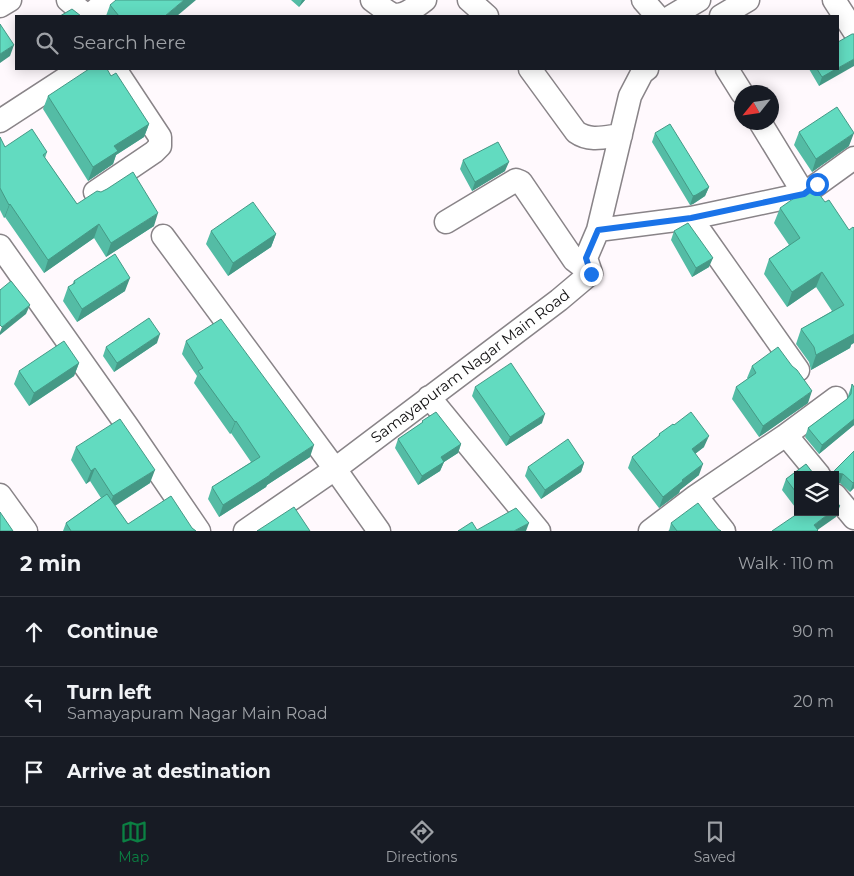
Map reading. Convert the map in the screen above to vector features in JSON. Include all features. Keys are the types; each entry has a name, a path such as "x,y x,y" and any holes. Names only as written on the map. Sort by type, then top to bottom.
{"street":[{"path":"0,6 10,0"},
{"path":"68,0 87,15"},
{"path":"89,15 107,0"},
{"path":"372,0 392,14 399,14 425,0"},
{"path":"469,0 486,15"},
{"path":"643,0 655,15"},
{"path":"674,15 699,0"},
{"path":"723,15 748,0"},
{"path":"834,0 854,31"},
{"path":"0,121 78,70"},
{"path":"95,192 160,146 160,137 117,70"},
{"path":"531,70 576,132 590,139 621,135"},
{"path":"591,274 586,258 598,230 630,96 642,73 646,70"},
{"path":"727,70 737,85"},
{"path":"765,130 804,194"},
{"path":"598,230 691,218 804,194 854,158"},
{"path":"446,222 516,180 521,182 574,260 591,274"},
{"path":"691,218 798,370"},
{"path":"163,236 380,531"},
{"path":"0,246 199,531"},
{"name":"Samayapuram Nagar Main Road","path":"245,531 335,469 591,274"},
{"path":"429,397 539,531"},
{"path":"650,531 696,496 786,435 836,398"},
{"path":"786,435 815,471"},
{"path":"0,495 26,531"},
{"path":"696,496 724,531"},
{"path":"839,500 854,518"}],"building":[{"path":"116,0 184,0 166,15 118,15 110,5"},
{"path":"72,9 80,15 62,15"},
{"path":"0,24 14,45 0,54"},
{"path":"854,34 854,59 839,67 839,41"},
{"path":"87,70 108,70 111,76 116,73 149,124 114,146 118,151 93,167 48,96"},
{"path":"818,70 834,70 822,77"},
{"path":"837,107 854,133 816,159 799,132"},
{"path":"670,124 709,187 696,195 693,196 655,133"},
{"path":"32,129 47,152 43,155 77,204 97,191 101,192 107,189 133,172 158,213 111,243 99,224 48,260 9,205 0,188 0,137 5,147"},
{"path":"498,142 509,162 475,182 463,160"},
{"path":"816,190 825,202 829,200 849,230 854,228 854,334 816,355 814,347 801,329 844,305 822,272 792,292 769,259 800,238 780,208 800,194"},
{"path":"253,202 276,234 233,263 211,231"},
{"path":"688,223 713,258 696,268 674,231"},
{"path":"115,254 130,278 82,309 68,287"},
{"path":"11,281 30,305 2,327 0,325 0,290"},
{"path":"149,318 160,334 117,363 106,347"},
{"path":"221,319 314,445 223,505 212,487 260,457 236,421 198,371 203,368 186,341"},
{"path":"64,341 79,363 34,393 19,371"},
{"path":"778,347 812,391 763,426 736,387 756,373 752,366"},
{"path":"511,363 545,414 510,437 475,387"},
{"path":"852,384 854,387 854,419 822,445 808,428 847,399 851,394"},
{"path":"436,412 461,444 441,457 444,462 422,476 398,439"},
{"path":"691,412 709,436 692,449 703,464 663,497 632,457 659,434"},
{"path":"120,419 155,470 113,496 95,468 91,471 76,447"},
{"path":"568,439 584,463 545,490 528,467"},
{"path":"854,451 853,483 843,474 839,473 839,471 835,470"},
{"path":"806,464 811,471 797,471"},
{"path":"794,473 794,490 786,479"},
{"path":"107,494 128,524 171,496 192,528 196,531 71,531 66,523"},
{"path":"698,503 721,531 677,531 671,523"},
{"path":"294,507 310,531 257,531"},
{"path":"516,508 529,523 514,531 458,531 472,522 477,530"},
{"path":"0,512 13,531 0,531"},
{"path":"794,516 826,516 814,525 817,531 772,531"}],"route":[{"path":"591,274 586,258 598,230 691,218 804,194 817,184"}]}
